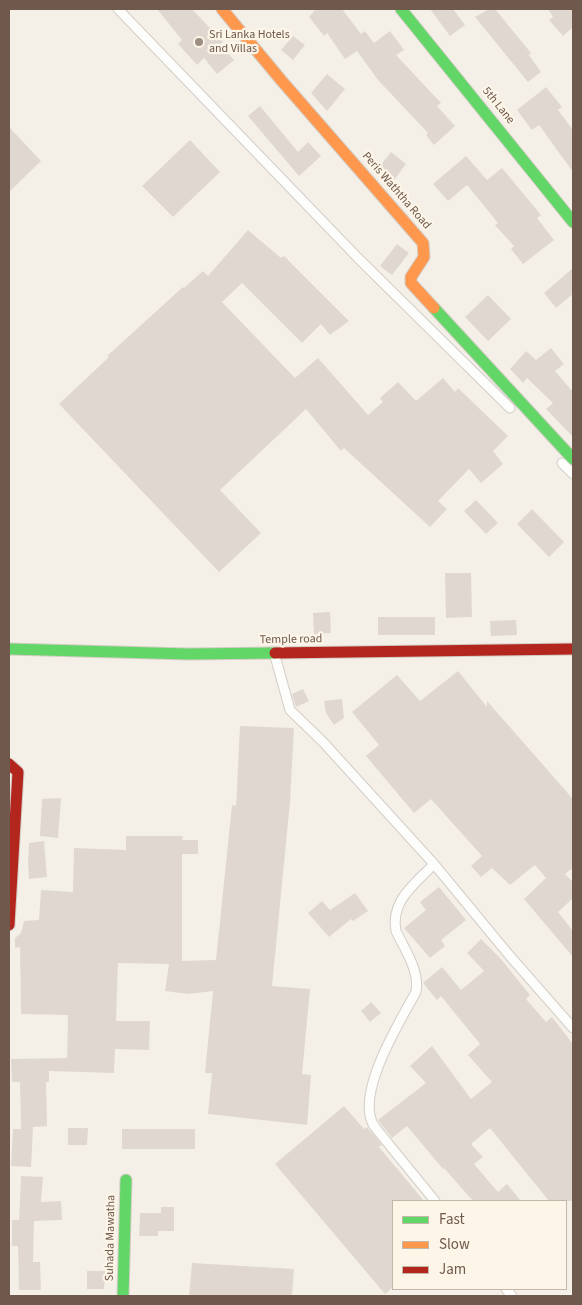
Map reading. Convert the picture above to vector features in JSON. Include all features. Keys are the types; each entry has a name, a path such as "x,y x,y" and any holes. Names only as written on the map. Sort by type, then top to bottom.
{"street":[{"name":"Peris Waththa Road","path":"222,9 423,244 424,257 411,277 411,283 573,459"},
{"name":"5th Lane","path":"401,9 573,222"},
{"name":"Temple road","path":"9,649 188,654 572,651"},
{"path":"9,764 18,772 9,925"},
{"name":"Suhada Mawatha","path":"123,1296 126,1180"}],"lane":[{"path":"118,9 358,258 517,416"},
{"path":"555,455 573,474"},
{"path":"275,654 290,710 324,742 434,864 508,955 573,1028"},
{"path":"434,864 399,901 396,909 396,931 417,975 417,985 416,992 379,1063 370,1106 371,1121 434,1200"}],"building":[{"path":"157,9 192,9 223,42 220,44 234,60 217,74 204,58 197,65 178,44 182,40"},
{"path":"316,9 342,9 361,34 365,31 374,43 390,31 404,50 396,55 441,103 437,106 455,126 434,145 426,135 428,133 378,80 357,51 345,59 327,33 324,36 309,17"},
{"path":"430,9 453,9 465,25 450,36"},
{"path":"489,9 495,9 531,53 529,55 541,72 528,82 475,17"},
{"path":"548,9 573,9 573,27 563,36 549,20 553,17"},
{"path":"293,36 305,45 293,60 281,50"},
{"path":"327,74 345,89 327,111 311,93"},
{"path":"546,87 562,107 558,110 573,130 573,172 539,125 532,130 517,110"},
{"path":"260,106 298,152 308,142 321,156 299,176 248,116"},
{"path":"9,127 41,161 9,192"},
{"path":"190,140 220,172 173,217 142,186"},
{"path":"391,152 406,164 394,180 379,167"},
{"path":"466,156 487,180 502,168 541,215 537,218 554,240 523,264 511,249 514,246 495,225 498,223 467,185 448,201 433,184"},
{"path":"248,230 281,258 284,256 349,321 330,335 321,324 302,343 242,283 222,302 295,378 318,358 368,415 383,402 380,398 398,382 416,401 443,378 455,392 458,388 508,436 493,451 503,464 481,483 469,469 438,501 447,509 430,527 344,448 341,451 306,409 220,490 261,533 219,572 59,404 109,357 107,356 183,287 203,271 208,276"},
{"path":"397,244 409,253 392,275 380,266"},
{"path":"573,268 573,294 556,308 544,293"},
{"path":"488,295 511,319 488,341 465,317"},
{"path":"551,348 564,364 555,371 573,392 573,437 546,409 553,403 527,378 523,383 510,369 526,351 536,360"},
{"path":"476,500 498,523 486,534 464,511"},
{"path":"532,509 564,542 549,557 517,524"},
{"path":"445,573 471,573 472,617 446,618"},
{"path":"330,612 331,633 314,634 313,613"},
{"path":"378,617 435,617 435,635 378,635"},
{"path":"516,620 517,635 491,636 490,621"},
{"path":"458,671 487,707 487,701 573,799 573,868 565,874 573,882 573,898 558,912 573,931 573,957 524,899 546,878 535,865 510,885 492,868 481,877 471,866 482,856 431,799 414,813 366,756 379,745 352,712 397,675 420,701"},
{"path":"303,689 309,701 296,707 292,694"},
{"path":"342,699 344,718 334,725 326,713 324,701"},
{"path":"240,726 294,728 290,802 272,986 310,989 302,1074 311,1075 307,1125 208,1114 212,1073 205,1073 213,991 188,994 165,991 169,964 118,963 116,1021 150,1021 149,1050 115,1049 114,1073 49,1071 49,1082 46,1082 47,1126 33,1127 31,1167 11,1166 13,1129 21,1129 20,1082 12,1082 11,1059 67,1058 68,1015 21,1014 20,947 15,948 15,938 21,933 24,921 39,920 41,890 73,892 74,848 126,850 126,836 183,836 182,840 198,840 198,854 182,854 182,961 216,960 232,805 236,806"},
{"path":"61,798 58,838 40,836 42,799"},
{"path":"44,841 47,877 29,879 29,843"},
{"path":"439,887 466,920 441,940 445,946 430,958 404,928 426,910 420,902"},
{"path":"355,893 368,911 353,921 351,919 329,937 308,913 322,901 330,910"},
{"path":"481,939 500,958 530,995 526,999 546,1022 552,1017 573,1044 573,1201 548,1200 490,1128 471,1144 483,1157 474,1164 498,1192 507,1184 520,1200 472,1200 407,1126 392,1138 378,1120 426,1083 410,1066 432,1046 471,1099 492,1082 468,1055 480,1044 441,996 437,1000 423,983 442,967 461,990 484,971 467,953"},
{"path":"371,1002 381,1013 370,1022 361,1011"},
{"path":"344,1106 364,1129 367,1127 382,1145 379,1147 423,1200 392,1200 392,1288 385,1294 275,1164"},
{"path":"68,1128 88,1128 87,1145 68,1145"},
{"path":"122,1129 195,1129 195,1149 122,1149"},
{"path":"21,1176 43,1177 41,1202 61,1201 62,1220 34,1221 33,1262 40,1262 41,1290 19,1290 18,1246 12,1246 12,1220 19,1220"},
{"path":"161,1207 174,1207 174,1231 158,1231 158,1236 139,1236 140,1213 161,1213"},
{"path":"192,1263 294,1269 292,1296 189,1296"},
{"path":"87,1271 105,1271 104,1289 87,1289"}],"traffic: fast":[{"path":"401,9 573,222"},
{"path":"434,308 573,459"},
{"path":"9,649 188,654 275,653"},
{"path":"123,1296 126,1180"}],"traffic: slow":[{"path":"222,9 281,80 423,243 424,257 411,277 411,283 434,308"}],"traffic: jam":[{"path":"275,653 573,649"},
{"path":"9,764 18,772 9,925"}],"place":[{"name":"Sri Lanka Hotels and Villas","path":"199,42"}]}
